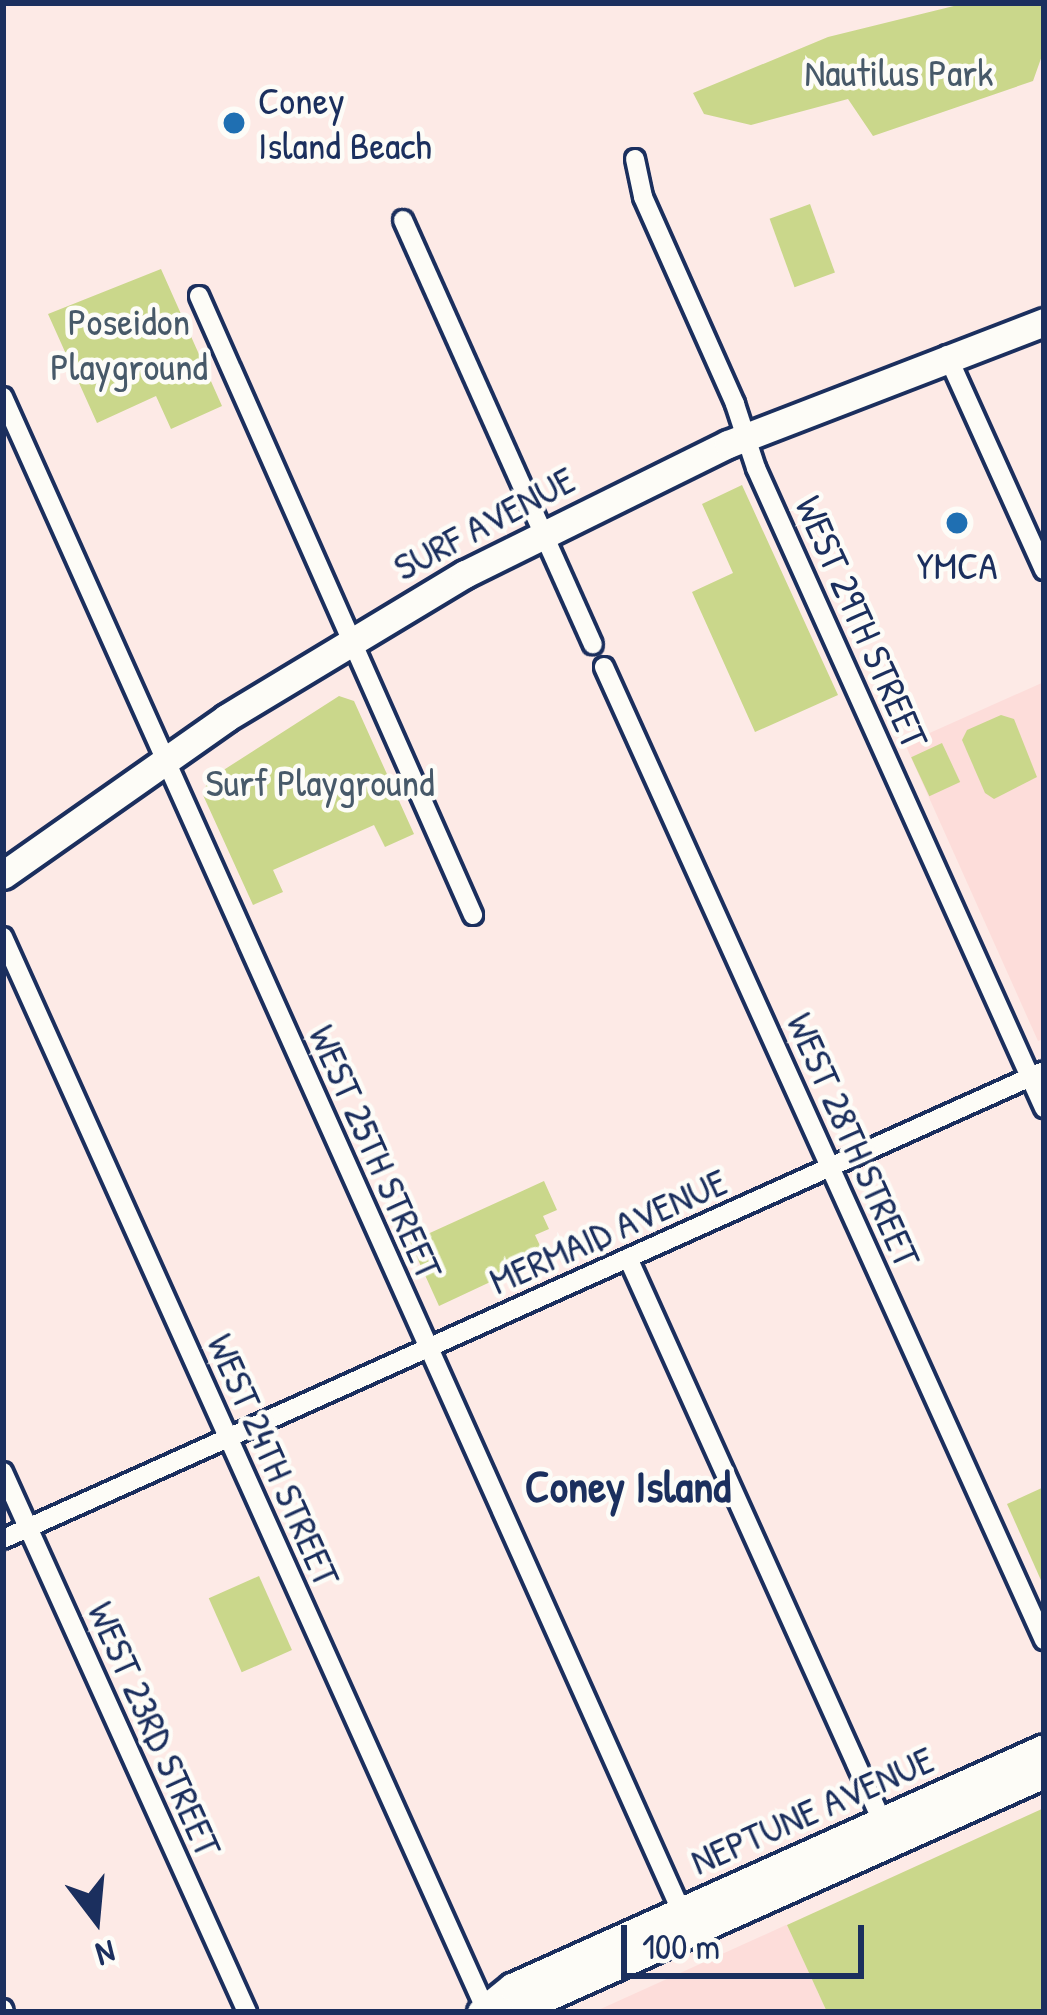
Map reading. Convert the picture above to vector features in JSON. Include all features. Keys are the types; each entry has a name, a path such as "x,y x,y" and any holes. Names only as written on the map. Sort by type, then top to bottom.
{"main road":[{"name":"SURF AVENUE","path":"3,875 163,759 352,640 544,533 746,436 947,355 1044,322"},
{"name":"NEPTUNE AVENUE","path":"686,1921 882,1821 1044,1748"},
{"name":"NEPTUNE AVENUE","path":"483,2011 512,1987 1044,1774"}],"street":[{"name":"WEST 29TH STREET","path":"635,158 643,197 746,436 1037,1074 1044,1108"},
{"path":"404,220 593,644"},
{"path":"199,296 473,915"},
{"path":"947,355 1044,570"},
{"name":"WEST 25TH STREET","path":"3,398 686,1921"},
{"name":"WEST 28TH STREET","path":"604,668 1044,1640"},
{"name":"WEST 24TH STREET","path":"3,937 483,2011"},
{"name":"MERMAID AVENUE","path":"3,1539 1037,1074"},
{"path":"628,1258 882,1821"},
{"name":"WEST 23RD STREET","path":"3,1472 247,2012"}],"shaded area":[{"path":"1044,682 1044,1039 1038,1041 905,744"},
{"path":"786,1925 827,2012 594,2012"}],"green space":[{"name":"Nautilus Park","path":"966,3 1044,3 1044,50 1033,81 873,136 848,99 751,125 704,114 693,93 828,37"},
{"path":"810,204 835,273 795,287 770,219"},
{"name":"Poseidon Playground","path":"161,269 222,406 171,429 156,396 97,423 48,314"},
{"path":"742,485 838,695 755,732 692,592 733,573 702,504"},
{"name":"Surf Playground","path":"339,696 354,701 414,834 385,847 374,825 273,870 283,892 253,905 203,795 208,780"},
{"path":"1001,715 1014,719 1037,777 994,799 985,793 962,740 967,730"},
{"path":"942,743 960,782 929,796 911,757"},
{"path":"544,1181 557,1210 543,1216 549,1229 535,1235 542,1250 512,1263 514,1271 439,1306 410,1242"},
{"path":"1044,1487 1044,1587 1007,1504"},
{"path":"259,1576 292,1650 242,1672 209,1598"},
{"path":"1044,1808 1044,2012 827,2012 787,1925"}],"place":[{"name":"Coney Island Beach","path":"234,123"},
{"name":"YMCA","path":"957,523"}],"district":[{"name":"Coney Island","path":"628,1486"}]}
